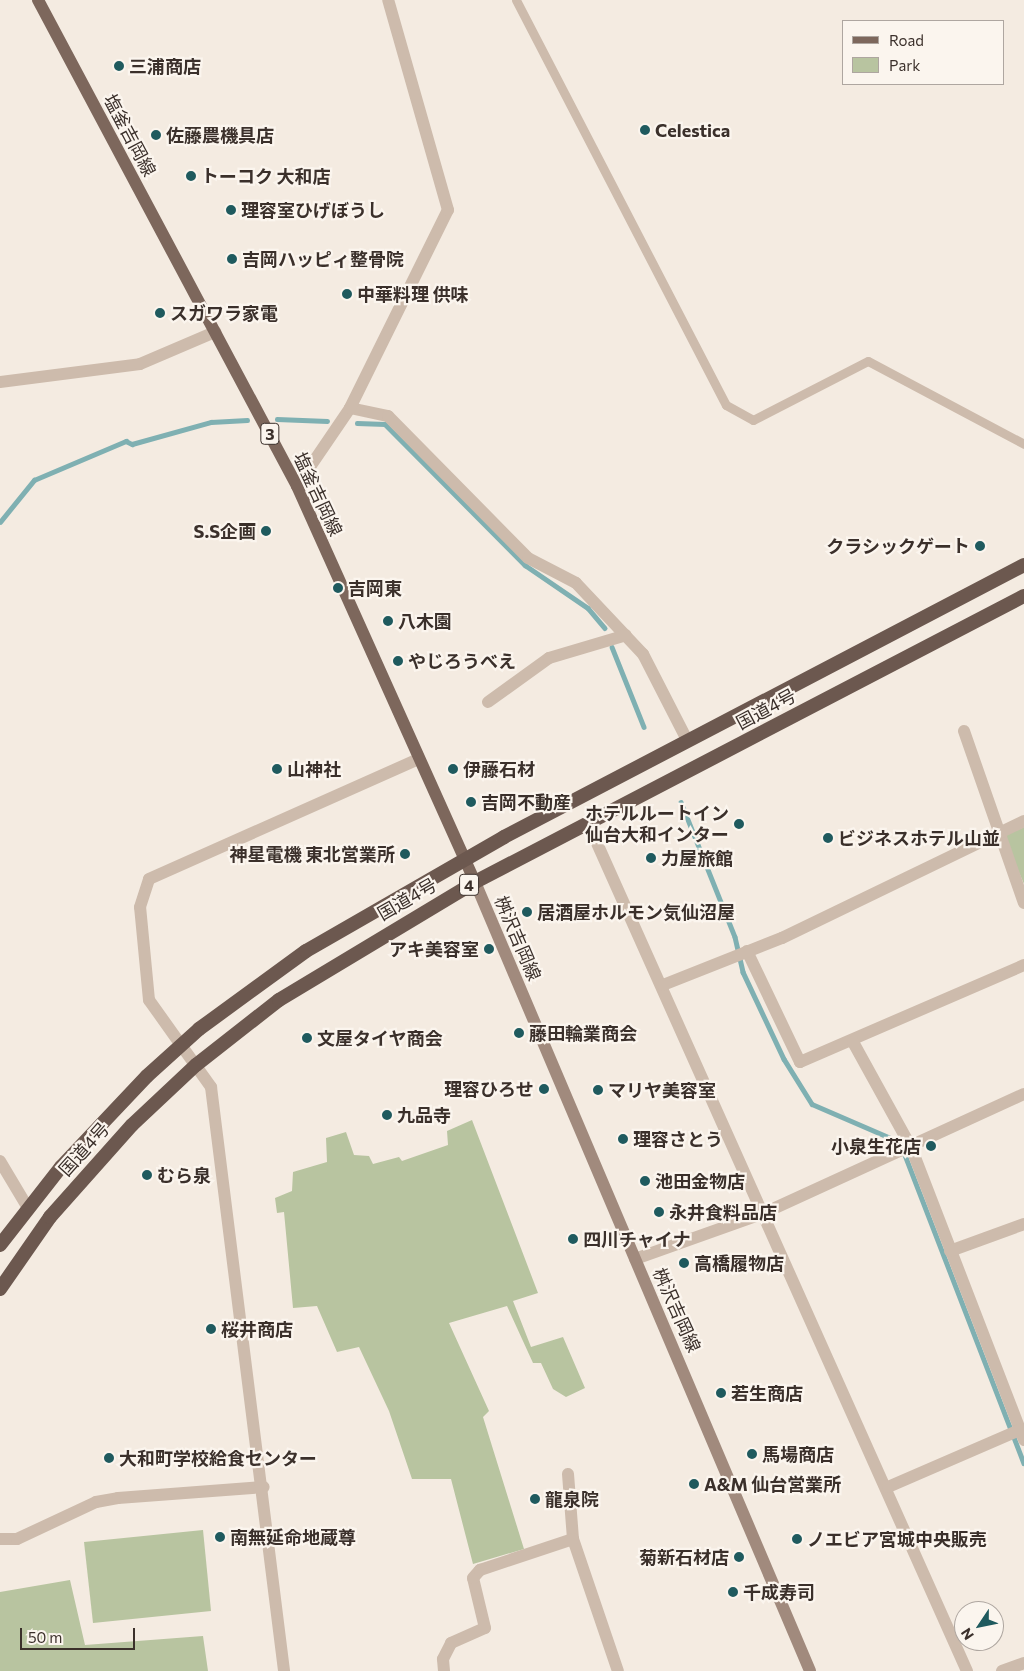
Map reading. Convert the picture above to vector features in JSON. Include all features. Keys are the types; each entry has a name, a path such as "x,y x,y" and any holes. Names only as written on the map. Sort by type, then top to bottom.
{"highway":[{"name":"国道4号","path":"0,1244 28,1208 112,1112 182,1045 306,951 464,859 1024,565"},
{"name":"国道4号","path":"0,1289 50,1217 102,1156 196,1065 336,963 474,882 1024,596"}],"main road":[{"name":"塩釜吉岡線","path":"38,0 297,486 474,882"},
{"name":"桝沢吉岡線","path":"474,882 810,1671"}],"street":[{"path":"297,486 350,408 448,210 388,0"},
{"path":"0,382 140,364 215,332"},
{"path":"350,408 388,416 528,558 576,583 626,635 670,699 688,740"},
{"path":"488,702 549,658 626,635"},
{"path":"964,731 996,834 1024,903"},
{"path":"284,1671 264,1487 211,1087 149,1000 140,907 149,879 418,759"},
{"path":"663,985 746,951 1024,821"},
{"path":"588,823 663,985 968,1671"},
{"path":"746,951 800,1062 853,1042 1024,965"},
{"path":"853,1042 910,1147 1021,1433 1004,1437 888,1488"},
{"path":"636,1259 764,1213 1024,1094"},
{"path":"0,1161 28,1208"},
{"path":"950,1251 1024,1224"},
{"path":"568,1474 573,1540 618,1671"},
{"path":"0,1539 17,1539 96,1502 118,1498 264,1487"},
{"path":"444,1671 443,1660 451,1642 485,1628 473,1578 480,1570 573,1540"},
{"path":"1002,1671 1024,1663"}],"lane":[{"path":"516,0 726,405 752,420 868,361 1024,444"}],"green space":[{"path":"1024,827 1024,884 1003,836"},
{"path":"472,1120 538,1293 513,1301 531,1347 563,1337 585,1388 566,1397 553,1389 541,1363 533,1363 507,1306 449,1323 489,1411 483,1417 524,1549 473,1564 451,1479 412,1479 389,1411 359,1347 337,1352 317,1306 293,1308 284,1212 277,1213 275,1198 292,1191 293,1172 327,1162 326,1138 346,1132 354,1155 369,1156 373,1164 399,1157 402,1161 448,1145 447,1131"},
{"path":"203,1530 211,1611 93,1623 84,1542"},
{"path":"70,1580 85,1645 203,1636 208,1671 0,1671 0,1592"}],"waterway":[{"path":"277,419 327,421"},
{"path":"0,522 34,480 126,441 132,444 211,422 247,420"},
{"path":"357,423 385,424 525,565 588,608 605,628"},
{"path":"612,647 644,727"},
{"path":"681,802 735,937 743,972 784,1059 812,1104 900,1142 1024,1463"}],"place":[{"name":"三浦商店","path":"119,66"},
{"name":"Celestica","path":"645,130"},
{"name":"佐藤農機具店","path":"156,135"},
{"name":"トーコク 大和店","path":"191,176"},
{"name":"理容室ひげぼうし","path":"231,210"},
{"name":"吉岡ハッピィ整骨院","path":"232,259"},
{"name":"中華料理 供味","path":"347,294"},
{"name":"スガワラ家電","path":"160,313"},
{"name":"S.S企画","path":"266,531"},
{"name":"クラシックゲート","path":"980,546"},
{"name":"吉岡東","path":"338,588"},
{"name":"八木園","path":"388,621"},
{"name":"やじろうべえ","path":"398,661"},
{"name":"山神社","path":"277,769"},
{"name":"伊藤石材","path":"453,769"},
{"name":"吉岡不動産","path":"471,802"},
{"name":"ホテルルートイン 仙台大和インター","path":"739,824"},
{"name":"ビジネスホテル山並","path":"828,838"},
{"name":"神星電機 東北営業所","path":"405,854"},
{"name":"力屋旅館","path":"651,858"},
{"name":"居酒屋ホルモン気仙沼屋","path":"527,912"},
{"name":"アキ美容室","path":"489,949"},
{"name":"藤田輪業商会","path":"519,1033"},
{"name":"文屋タイヤ商会","path":"307,1038"},
{"name":"理容ひろせ","path":"544,1089"},
{"name":"マリヤ美容室","path":"598,1090"},
{"name":"九品寺","path":"387,1115"},
{"name":"理容さとう","path":"623,1139"},
{"name":"小泉生花店","path":"931,1146"},
{"name":"むら泉","path":"147,1175"},
{"name":"池田金物店","path":"645,1181"},
{"name":"永井食料品店","path":"659,1212"},
{"name":"四川チャイナ","path":"573,1239"},
{"name":"高橋履物店","path":"684,1263"},
{"name":"桜井商店","path":"211,1329"},
{"name":"若生商店","path":"721,1393"},
{"name":"馬場商店","path":"752,1454"},
{"name":"大和町学校給食センター","path":"109,1458"},
{"name":"A&M 仙台営業所","path":"694,1484"},
{"name":"龍泉院","path":"535,1499"},
{"name":"南無延命地蔵尊","path":"220,1537"},
{"name":"ノエビア宮城中央販売","path":"797,1539"},
{"name":"菊新石材店","path":"739,1557"},
{"name":"千成寿司","path":"733,1592"}]}
